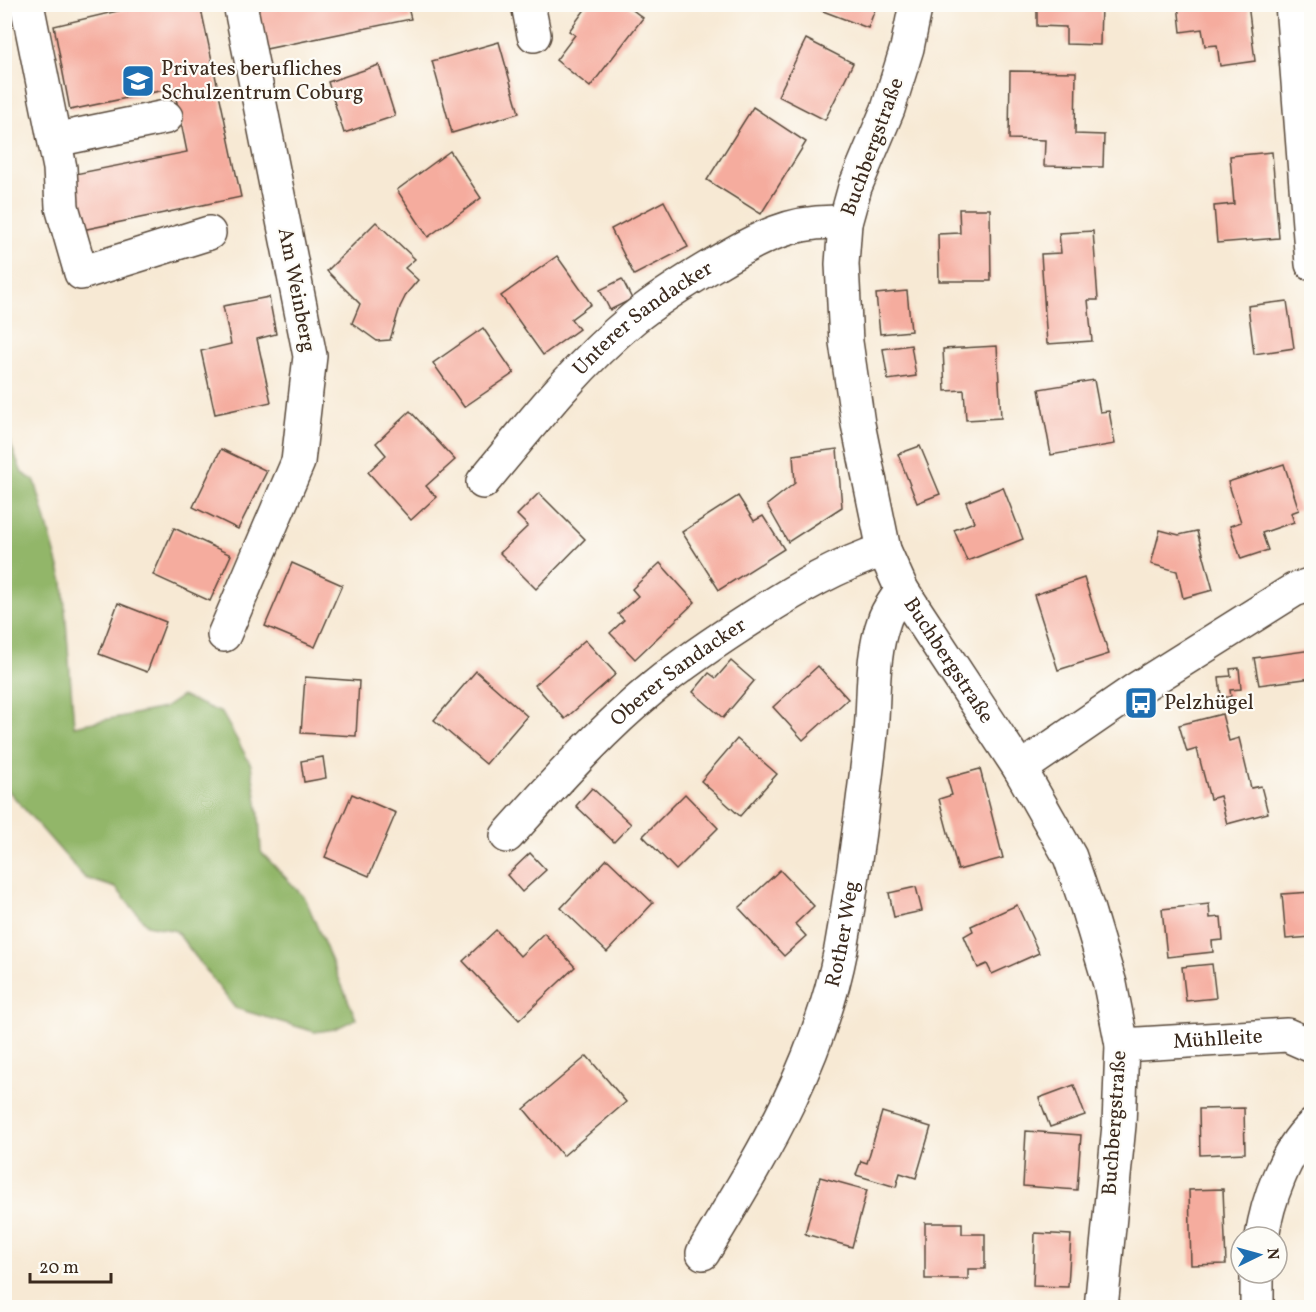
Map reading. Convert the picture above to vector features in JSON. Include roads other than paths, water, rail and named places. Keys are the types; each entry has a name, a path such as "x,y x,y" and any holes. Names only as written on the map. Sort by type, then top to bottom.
{"street":[{"path":"27,4 60,168 62,207 81,273 209,233"},
{"name":"Am Weinberg","path":"224,635 298,462 310,357 240,4"},
{"name":"Buchbergstraße","path":"916,4 907,48 888,109 855,187 845,223 842,264 846,342 858,424 884,550 902,590 1020,769 1070,857 1088,907 1110,984 1122,1046 1119,1125 1101,1308"},
{"path":"1292,4 1311,264"},
{"path":"55,140 166,117"},
{"name":"Unterer Sandacker","path":"483,482 556,394 594,354 635,318 687,281 772,232 824,221 845,223"},
{"name":"Oberer Sandacker","path":"507,836 599,738 653,688 712,644 793,591 852,560 884,550"},
{"path":"1020,769 1135,690 1294,590 1311,584"},
{"name":"Rother Weg","path":"703,1253 775,1131 801,1079 830,999 857,848 871,732 876,648 884,619 902,590"},
{"name":"Mühlleite","path":"1122,1046 1287,1035 1311,1046"},
{"path":"1263,1225 1280,1174 1303,1134 1311,1126"},
{"path":"1257,1285 1257,1308"}],"place":[{"name":"Privates berufliches Schulzentrum Coburg","path":"138,81"},
{"name":"Pelzhügel","path":"1141,703"}]}
